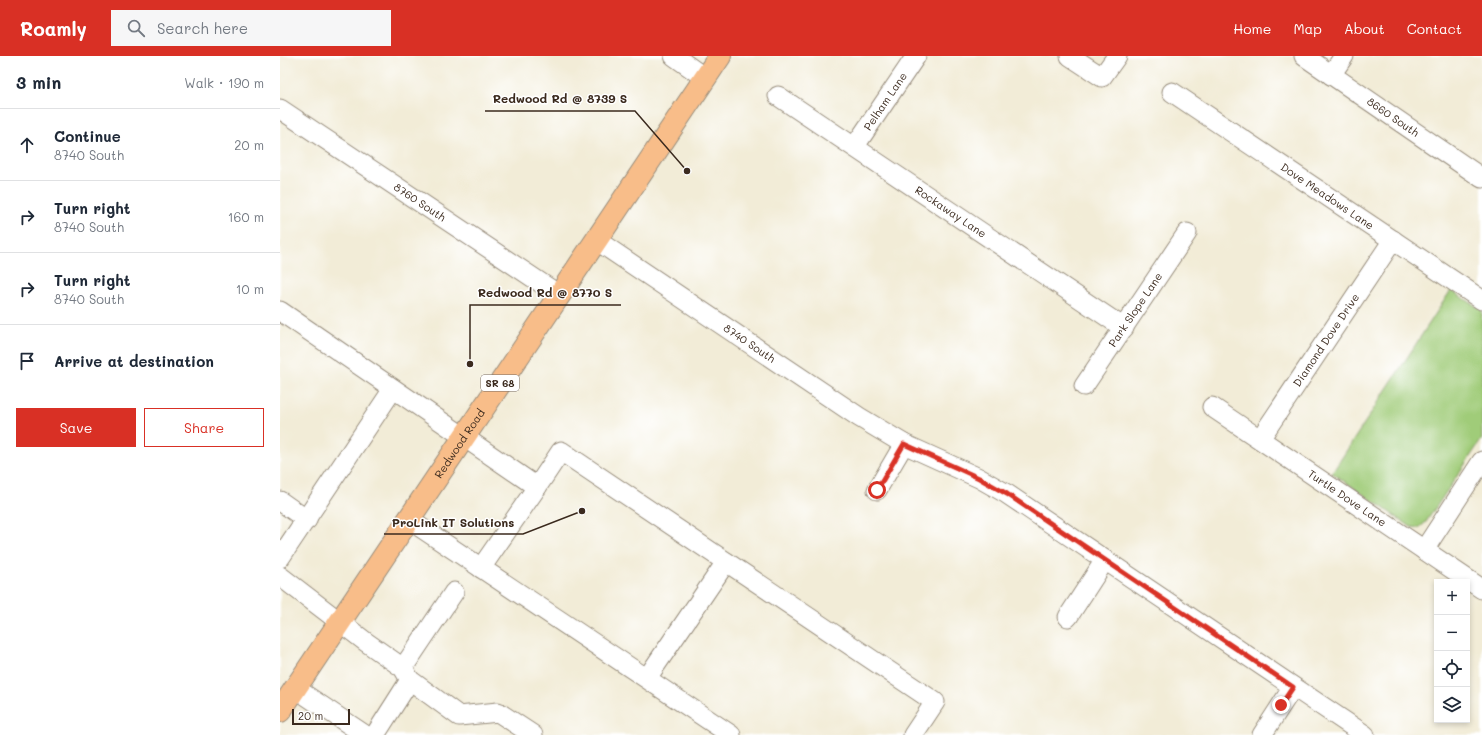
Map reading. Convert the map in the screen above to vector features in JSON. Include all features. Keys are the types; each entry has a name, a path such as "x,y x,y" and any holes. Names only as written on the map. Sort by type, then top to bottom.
{"main road":[{"name":"Redwood Road","path":"280,712 463,437 720,56"}],"street":[{"path":"674,56 705,78"},
{"name":"Pelham Lane","path":"855,146 916,56"},
{"path":"1070,56 1102,77 1117,56"},
{"name":"8660 South","path":"1304,56 1482,178"},
{"path":"1331,75 1344,56"},
{"name":"Dove Meadows Lane","path":"1172,92 1482,300"},
{"name":"Rockaway Lane","path":"778,96 855,146 1124,328"},
{"name":"8760 South","path":"280,108 559,295"},
{"name":"Park Slope Lane","path":"1084,386 1187,233"},
{"name":"8740 South","path":"596,240 859,417 904,444 979,478 1007,494 1365,735"},
{"name":"Diamond Dove Drive","path":"1260,440 1393,240"},
{"path":"280,311 537,487"},
{"path":"280,558 307,520 393,389"},
{"name":"Turtle Dove Lane","path":"1212,407 1482,589"},
{"path":"877,490 904,444"},
{"path":"482,568 561,451 935,702 913,735"},
{"path":"1424,550 1482,461"},
{"path":"280,501 307,520"},
{"path":"408,519 731,735"},
{"path":"1068,617 1105,560"},
{"path":"647,678 726,562"},
{"path":"280,576 459,716 498,712 533,735"},
{"path":"375,735 406,674 454,592"},
{"path":"1262,735 1293,687"},
{"path":"295,688 366,735"}],"green space":[{"path":"1451,290 1482,310 1482,439 1426,522 1419,528 1411,527 1332,473"}],"place":[{"name":"Redwood Rd @ 8739 S","path":"687,171"},
{"name":"Redwood Rd @ 8770 S","path":"470,364"},
{"name":"ProLink IT Solutions","path":"582,511"}],"route":[{"path":"877,490 904,444 979,478 1007,494 1293,687 1281,705"}]}
